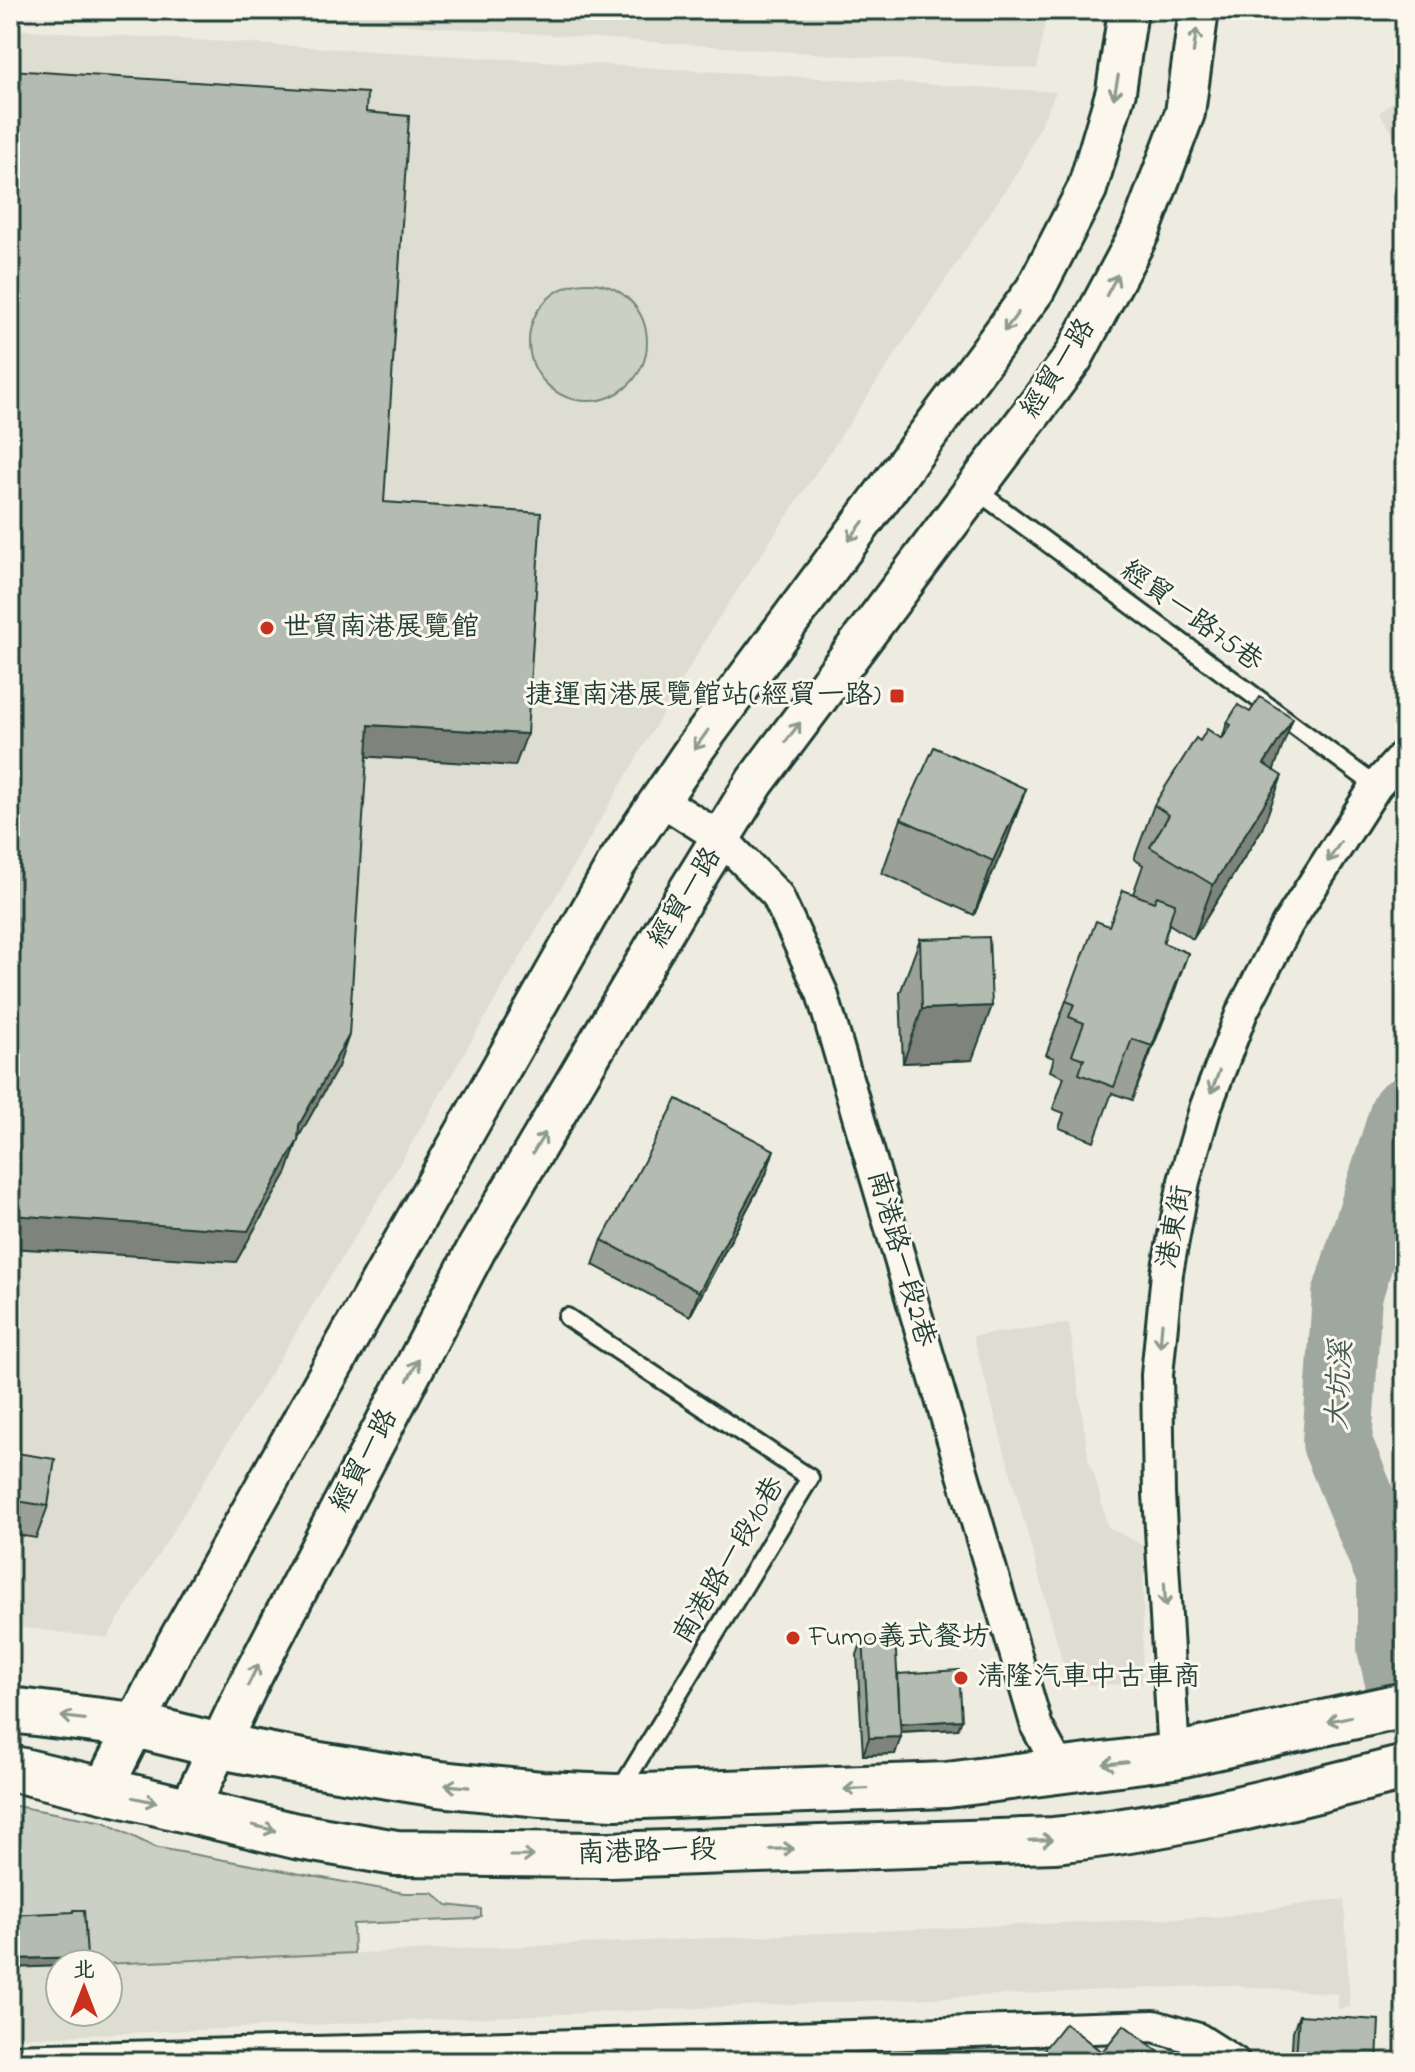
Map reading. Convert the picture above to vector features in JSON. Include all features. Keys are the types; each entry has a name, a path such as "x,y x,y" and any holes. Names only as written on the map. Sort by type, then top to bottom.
{"main road":[{"name":"南港路一段","path":"10,1710 135,1725 220,1746 439,1784 541,1794 616,1797 947,1785 1174,1756 1405,1705"},
{"name":"南港路一段","path":"10,1768 296,1836 396,1853 609,1855 1054,1840 1131,1831 1405,1768"}],"street":[{"path":"102,1791 176,1644 609,877 696,747 1035,290 1087,189 1116,91 1128,10"},
{"name":"經貿一路","path":"189,1809 251,1679 477,1248 669,923 755,782 1073,358 1140,232 1185,113 1199,10"},
{"name":"港東街","path":"1174,1756 1159,1494 1157,1375 1167,1273 1184,1181 1206,1106 1242,1012 1287,925 1376,786 1405,754"},
{"name":"南港路一段2巷","path":"661,800 722,839 777,895 822,993 1037,1727 1060,1769"},
{"path":"10,2060 1154,2026 1198,2039 1234,2062"}],"lane":[{"name":"經貿一路75巷","path":"976,490 1376,786"},
{"name":"南港路一段10巷","path":"567,1317 810,1478 616,1797"}],"shaded area":[{"path":"196,10 1047,10 1037,69"},
{"path":"10,29 1056,92 1021,167 716,622 392,1177 107,1638 10,1626"},
{"path":"1405,91 1405,151 1379,113"},
{"path":"588,283 611,287 630,300 643,319 647,342 643,365 630,384 611,397 588,401 565,397 546,384 533,365 529,342 533,319 546,300 565,287"},
{"path":"1069,1323 1089,1462 1108,1527 1144,1546 1142,1684 1069,1685 973,1336"},
{"path":"10,1805 104,1822 154,1847 404,1893 433,1893 447,1905 481,1909 481,1916 475,1919 353,1924 354,1953 124,1963 124,1948 44,1948 44,1967 10,1968"},
{"path":"1344,1900 1350,2007 1338,2009 1338,1994 1227,1985 10,2038 10,1968 44,1967 44,2028 124,2028 124,1963 1226,1916"},
{"path":"1117,2044 1141,2062 882,2062"}],"building":[{"name":"世貿南港展覽館","path":"10,70 367,93 366,112 409,116 384,502 541,513 527,734 369,725 349,1035 299,1125 298,1140 248,1231 10,1215"},
{"path":"1260,697 1293,718 1264,764 1282,776 1213,885 1150,847 1169,815 1154,805 1196,738 1200,741 1207,729 1222,739 1238,705 1250,712"},
{"path":"934,747 1026,789 993,861 901,819"},
{"path":"1123,890 1154,902 1157,896 1175,903 1163,943 1188,953 1152,1046 1132,1039 1114,1087 1079,1074 1084,1059 1072,1055 1084,1023 1069,1017 1074,1004 1066,1001 1096,921 1109,926"},
{"path":"989,937 992,1006 922,1009 920,939"},
{"path":"677,1099 774,1150 699,1292 602,1240"},
{"path":"10,1452 55,1459 48,1506 10,1500"},
{"path":"895,1636 901,1737 869,1738 863,1638"},
{"path":"959,1670 962,1720 900,1724 898,1674"},
{"path":"84,1910 86,1948 44,1948 44,1958 10,1959 10,1915"},
{"path":"1299,2015 1379,2020 1377,2062 1312,2062 1312,2059 1296,2058"},
{"path":"1065,2023 1102,2052 1124,2025 1172,2062 1034,2062"}],"waterway":[{"name":"大坑溪","path":"1405,1112 1347,1296 1337,1443 1392,1577 1392,1647 1405,1703"}],"place":[{"name":"世貿南港展覽館","path":"267,628"},
{"name":"捷運南港展覽館站(經貿一路)","path":"897,696"},
{"name":"Fumo義式餐坊","path":"793,1638"},
{"name":"清隆汽車中古車商","path":"961,1678"}]}
